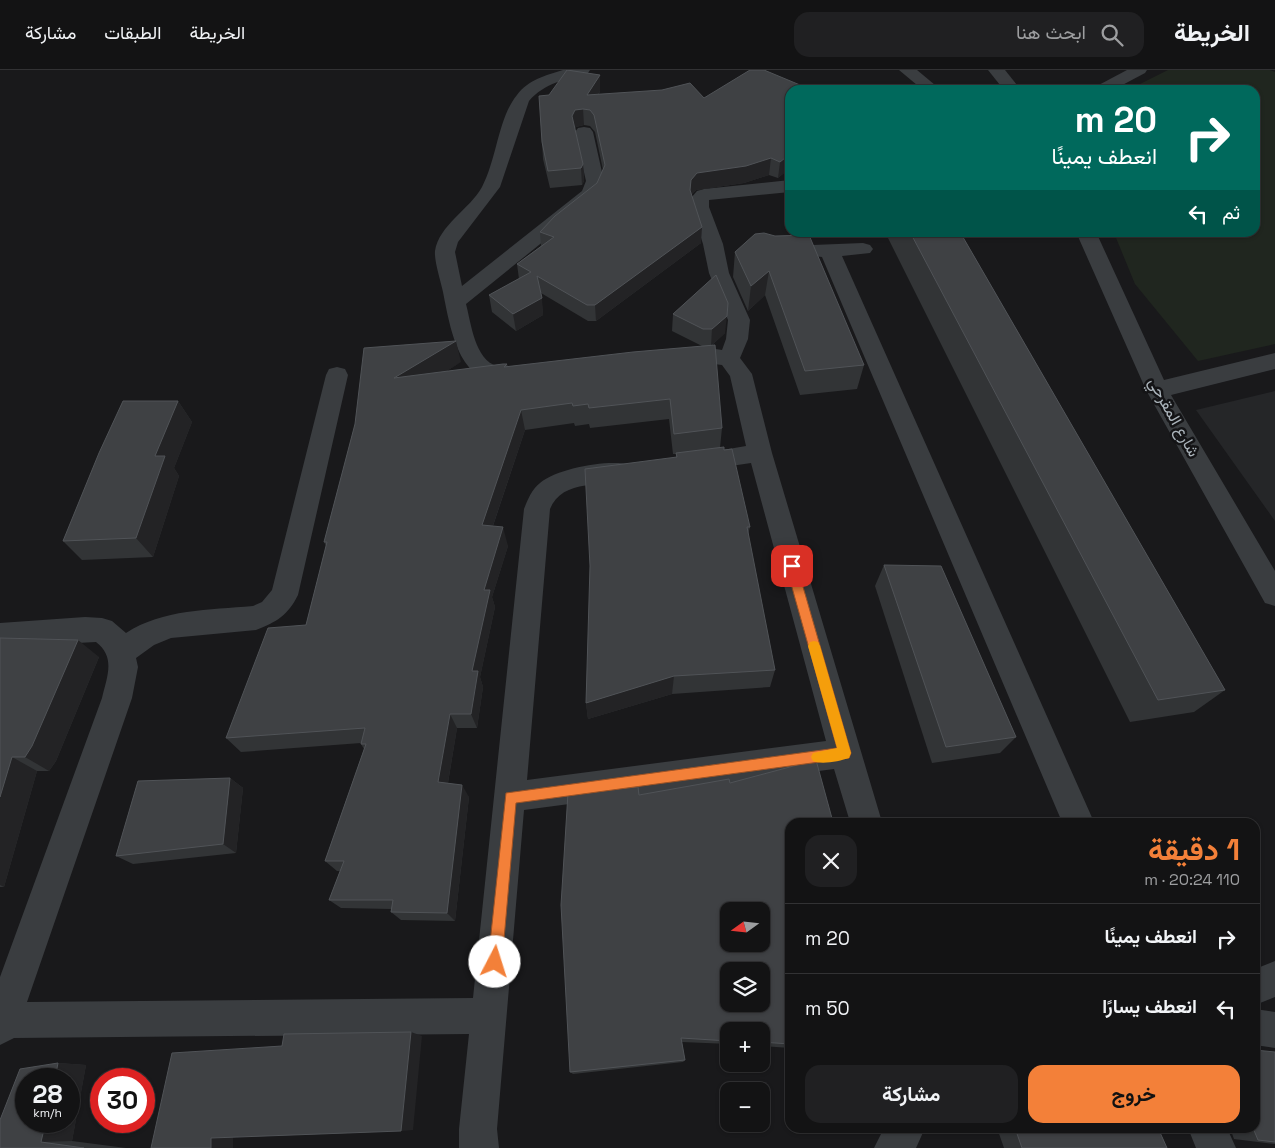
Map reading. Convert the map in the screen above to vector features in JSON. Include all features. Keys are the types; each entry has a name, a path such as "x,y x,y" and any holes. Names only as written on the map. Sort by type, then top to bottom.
{"street":[{"path":"531,373 512,375 492,373 478,366 472,358 456,302 445,252 448,241 491,187 509,137 516,110 525,95 549,74 582,70"},
{"path":"907,70 926,85"},
{"path":"996,70 1009,85"},
{"path":"1110,85 1139,70"},
{"path":"456,302 590,194 595,181 584,132"},
{"path":"729,359 737,339 739,320 719,272 713,244 700,207 700,198 704,195 785,187"},
{"name":"شارع المقرحي","path":"1088,237 1157,390 1275,595"},
{"path":"791,252 863,249"},
{"path":"829,250 1076,818"},
{"path":"658,360 707,355 729,359 740,374 760,453 865,818"},
{"path":"1157,390 1275,362"},
{"path":"121,654 141,637 171,626 256,618 272,610 284,595 337,375"},
{"path":"673,465 760,453"},
{"path":"479,1148 478,1129 539,498 546,491 565,481 644,469"},
{"path":"0,636 84,629 102,630 114,639 121,654 124,667 117,698 1,1024 490,1016"},
{"path":"510,797 845,753"},
{"path":"1260,985 1275,979"},
{"path":"1260,1028 1275,1030"},
{"path":"894,1148 903,1133"},
{"path":"1209,1133 1216,1148"}],"shaded area":[{"path":"1168,70 1270,70 1275,72 1275,344 1198,361 1135,284 1116,237 1260,237 1260,85 1138,85"},
{"path":"1275,391 1275,521 1196,410"}],"building":[{"path":"567,70 600,75 587,95 662,90 690,83 704,98 750,70 764,70 800,85 785,85 785,158 780,162 771,158 746,166 697,173 691,180 690,190 702,227 595,305 587,305 537,276 542,298 513,314 489,295 531,272 517,264 554,237 540,232 555,216 597,183 605,165 594,115 590,110 583,109 575,110 572,116 583,164 581,168 548,171 542,142 539,96 549,95"},
{"path":"755,234 810,237 864,365 805,371 769,271 751,286 735,252"},
{"path":"913,237 963,237 1225,690 1158,700"},
{"path":"716,275 728,303 727,316 712,329 703,329 673,314"},
{"path":"456,341 394,378 503,364 507,364 504,367 633,352 715,345 722,428 674,434 670,399 589,408 588,404 573,406 572,403 521,410 482,525 503,527 484,590 490,590 472,671 478,671 471,714 450,714 438,782 462,785 447,913 391,912 393,900 329,900 344,861 325,861 366,744 361,744 365,728 226,738 268,628 306,625 327,542 324,542 355,424 364,348"},
{"path":"123,401 178,401 155,456 165,456 136,538 63,541 99,453"},
{"path":"724,447 724,450 732,449 750,527 747,527 775,670 674,676 586,703 590,566 585,469 677,457 676,453"},
{"path":"884,565 941,566 1016,737 946,747"},
{"path":"0,638 78,640 32,746 25,757 12,757 0,797"},
{"path":"816,760 832,818 785,818 785,1044 770,1043 770,1022 720,1022 720,1040 681,1038 685,1060 570,1072 561,905 568,793 638,787 639,795 729,779 730,783"},
{"path":"230,778 223,844 116,856 138,781"},
{"path":"411,1032 401,1131 211,1138 211,1148 151,1148 172,1053 282,1046 284,1034"},
{"path":"1260,1050 1275,1052 1275,1142 1258,1140 1255,1133 1260,1133"},
{"path":"58,1063 57,1068 26,1068"},
{"path":"15,1082 15,1133 43,1133 41,1142 84,1148 0,1148 0,1120"},
{"path":"1017,1133 1160,1133 1167,1148 1022,1148"}],"slow traffic":[{"path":"814,646 845,753 817,757"}],"route":[{"path":"495,962 510,797 845,753 792,566"}]}
